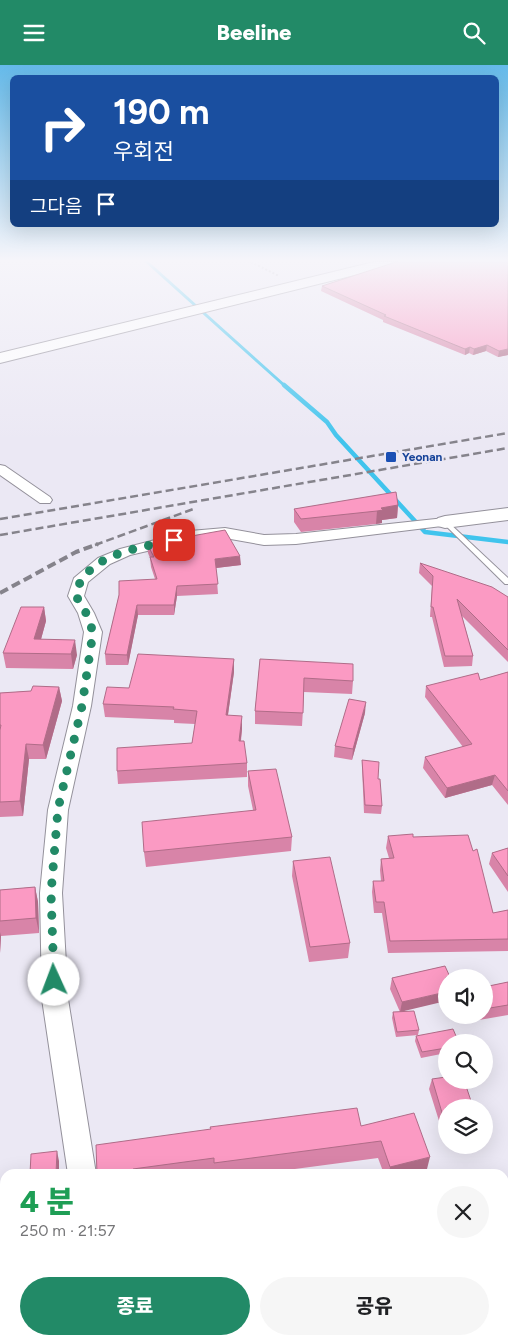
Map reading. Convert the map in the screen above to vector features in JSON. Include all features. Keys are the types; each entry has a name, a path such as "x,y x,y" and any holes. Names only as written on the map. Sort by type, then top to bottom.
{"street":[{"path":"0,358 149,322"},
{"path":"0,469 45,500"},
{"path":"81,1169 55,999 51,893 58,809 82,706 93,632 86,613 76,596 80,581 104,561 125,552 190,536 225,533 264,541 296,539 508,514"}],"lane":[{"path":"445,522 508,582"}],"building":[{"path":"398,322 508,322 508,349 499,351 487,345 474,349 470,347 465,349"},
{"path":"396,492 398,505 381,508 383,510 377,511 301,519 294,509"},
{"path":"225,530 240,556 215,559 218,584 177,586 174,605 137,605 127,655 105,654 119,595 119,581 157,579 150,557 154,557 147,544"},
{"path":"420,563 492,587 508,597 508,650 457,599 473,656 445,656 433,607 431,607 433,576"},
{"path":"21,607 44,607 34,639 75,640 71,654 3,653"},
{"path":"138,654 234,659 226,715 242,716 239,741 244,741 247,763 117,771 117,748 192,743 197,711 173,709 174,707 103,704 107,687 129,688"},
{"path":"260,659 353,664 353,681 304,678 303,713 255,711"},
{"path":"508,672 508,791 495,775 447,788 425,757 472,744 426,686 478,673 480,680"},
{"path":"33,686 59,687 43,745 26,744 20,801 0,802 0,693 31,691"},
{"path":"349,699 366,702 353,749 335,746"},
{"path":"362,760 379,762 378,779 380,779 382,806 365,805"},
{"path":"276,769 292,837 144,852 142,822 256,810 248,771"},
{"path":"413,834 413,837 468,835 473,851 477,849 493,913 508,910 508,939 390,941 384,902 376,902 373,881 384,881 381,859 394,858 388,836"},
{"path":"508,848 508,876 492,853"},
{"path":"330,857 350,943 310,947 293,861"},
{"path":"35,887 36,918 0,921 0,890"},
{"path":"445,966 446,969 438,969 438,994 402,1002 392,978"},
{"path":"508,982 508,1005 493,1008 493,985"},
{"path":"414,1011 419,1030 397,1032 393,1012"},
{"path":"453,1029 455,1034 438,1034 438,1049 422,1052 416,1036"},
{"path":"438,1078 438,1089 467,1089 470,1099 438,1099 432,1079"},
{"path":"357,1108 361,1126 414,1113 430,1157 390,1167 381,1141 214,1163 214,1158 133,1169 97,1169 96,1145 211,1129 210,1127"},
{"path":"57,1151 56,1169 30,1169 31,1154"}],"waterway":[{"path":"213,322 285,386"},
{"path":"284,385 327,422 336,435 425,532 508,542"}],"railway":[{"path":"0,519 508,433"},
{"path":"0,535 508,448"},
{"path":"95,545 196,508"},
{"path":"0,593 76,552 98,544"}],"place":[{"name":"Yeonan","path":"391,457"}],"route":[{"path":"54,980 51,893 58,809 82,706 93,632 86,613 76,596 80,581 104,561 125,552 174,540"}]}
